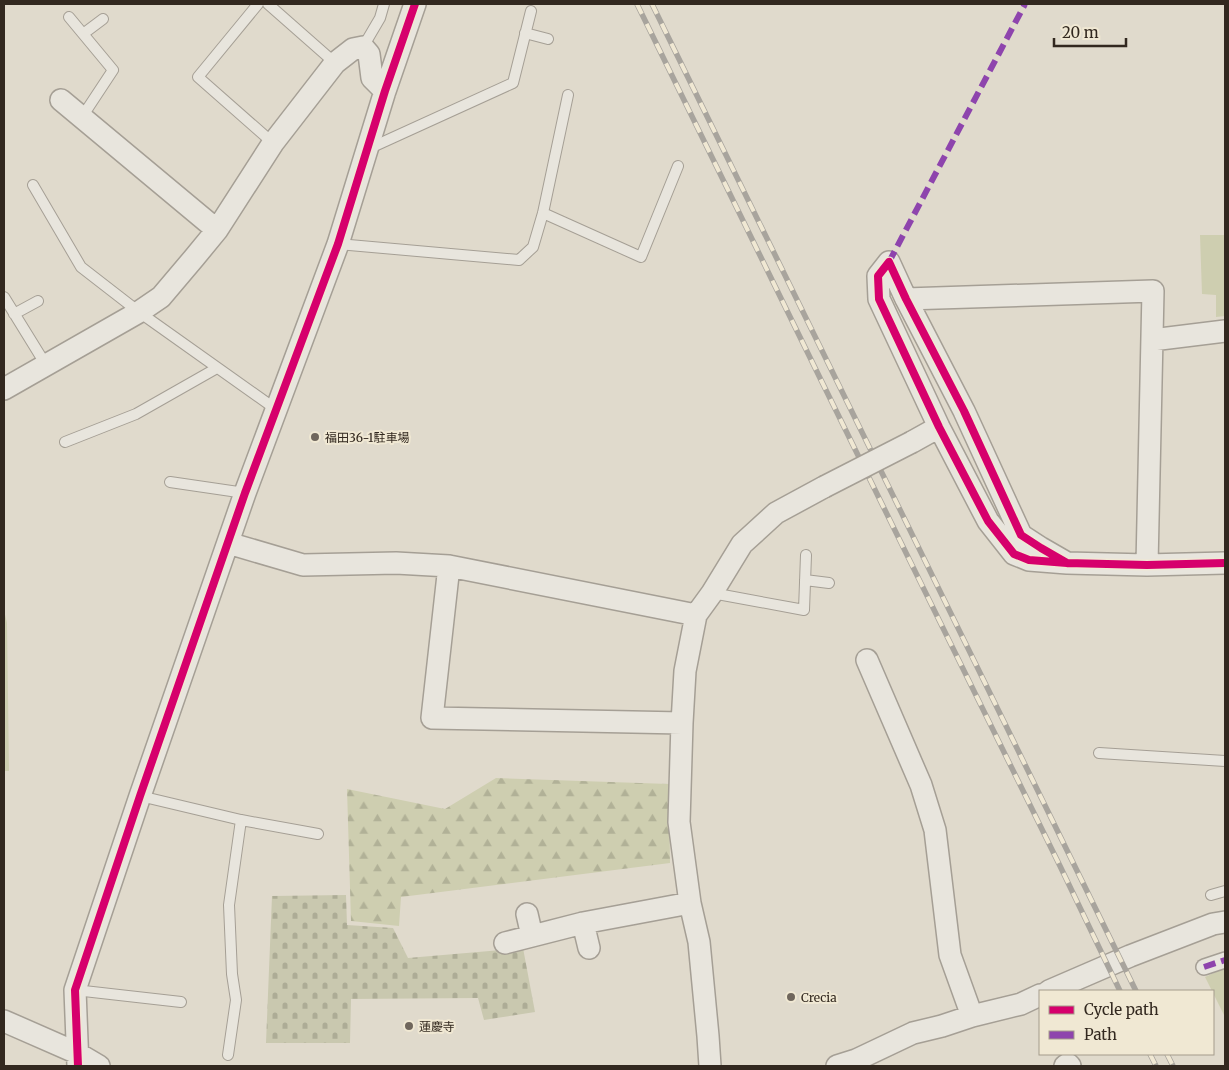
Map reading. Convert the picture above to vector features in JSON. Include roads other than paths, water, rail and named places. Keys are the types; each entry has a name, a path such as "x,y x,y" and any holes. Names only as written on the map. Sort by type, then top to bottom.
{"street":[{"path":"77,1060 75,990 245,493 338,244 384,92 415,4"},
{"path":"4,389 139,312 161,297 217,230 273,143 335,63 353,50 363,47 369,54 372,78 384,92"},
{"path":"61,100 217,230"},
{"path":"1067,563 1021,535 964,411 889,262 878,276 880,299 939,427 988,521 1014,554 1029,560 1067,563 1148,565 1225,563"},
{"path":"906,299 1153,291 1148,565"},
{"path":"1152,340 1225,331"},
{"path":"710,1066 699,942 690,903 680,822 685,671 696,615 742,544 776,513 939,427"},
{"path":"228,542 303,565 396,563 449,566 696,615"},
{"path":"449,566 432,718 682,723"},
{"path":"867,660 920,785 934,830 950,955 972,1016"},
{"path":"505,943 583,923 690,903"},
{"path":"527,914 532,936"},
{"path":"1051,990 1130,956 1213,924 1225,922"},
{"path":"583,923 589,948"},
{"path":"1204,967 1225,960"},
{"path":"837,1066 856,1060 913,1033 1021,1004 1039,995"},
{"path":"4,1022 77,1060 99,1066"},
{"path":"1065,1066 1068,1064 1070,1066"}],"lane":[{"path":"258,4 198,77 273,143"},
{"path":"268,4 335,63"},
{"path":"363,47 380,18 384,4"},
{"path":"368,149 513,83 531,11"},
{"path":"69,17 112,70 82,117"},
{"path":"83,34 103,19"},
{"path":"525,33 548,39"},
{"path":"338,244 519,260 533,247 543,214 568,94"},
{"path":"543,214 641,257 678,166"},
{"path":"33,185 81,267 139,312 276,410"},
{"path":"4,297 46,365"},
{"path":"14,314 38,301"},
{"path":"65,442 136,414 217,368"},
{"path":"170,482 245,493"},
{"path":"712,593 804,610 806,555"},
{"path":"805,580 829,583"},
{"path":"1099,753 1225,761"},
{"path":"140,796 241,820 318,834"},
{"path":"228,1054 236,1000 232,974 229,905 241,820"},
{"path":"1211,895 1225,891"},
{"path":"75,990 181,1002"}],"railway":[{"path":"637,4 1120,990"},
{"path":"652,4 1136,990"},
{"path":"1150,1055 1156,1066"},
{"path":"1168,1055 1173,1066"}],"place":[{"name":"福田36-1駐車場","path":"315,437"},
{"name":"Crecia","path":"791,997"},
{"name":"蓮慶寺","path":"409,1026"}]}
